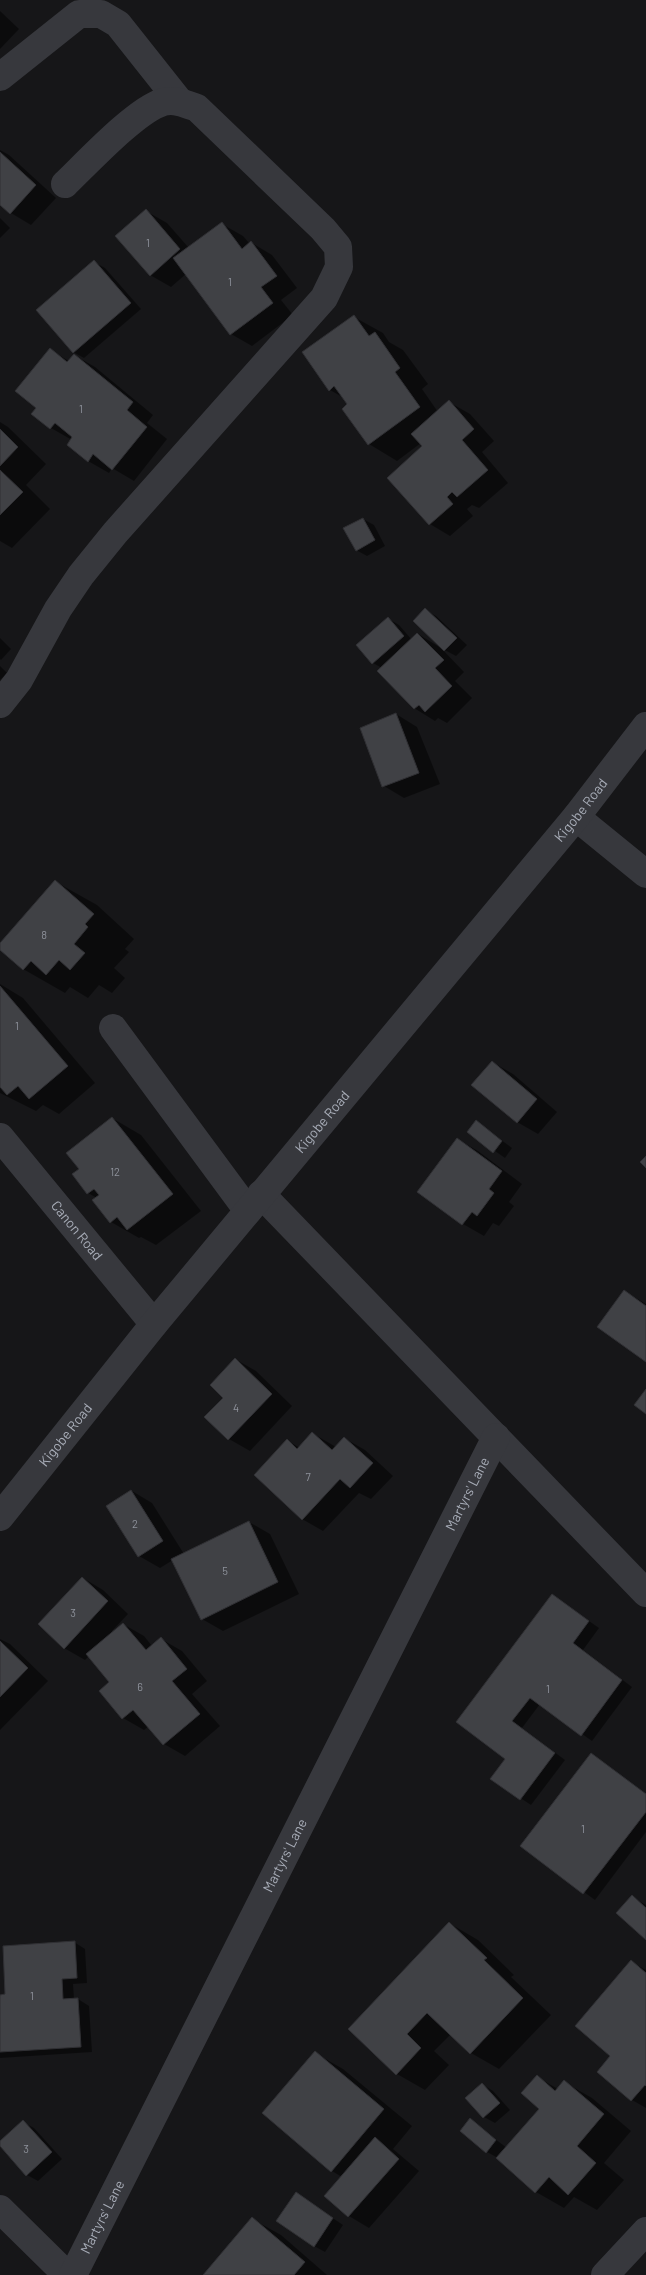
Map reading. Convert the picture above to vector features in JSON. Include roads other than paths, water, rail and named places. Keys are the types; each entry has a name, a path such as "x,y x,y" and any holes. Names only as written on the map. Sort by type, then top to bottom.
{"street":[{"path":"0,77 79,14 101,14 118,24 180,101"},
{"path":"0,704 19,680 58,609 81,575 115,533 324,298 339,267 338,246 323,229 197,108 180,101 163,102 148,110 124,128 65,184"},
{"name":"Kigobe Road","path":"0,1517 154,1324 576,817 646,726"},
{"path":"576,817 646,874"},
{"path":"113,1028 255,1202 496,1437 646,1593"},
{"name":"Canon Road","path":"0,1137 154,1324"},
{"name":"Martyrs' Lane","path":"73,2275 496,1437"},
{"path":"0,2209 67,2275"},
{"path":"605,2275 646,2231"}]}
